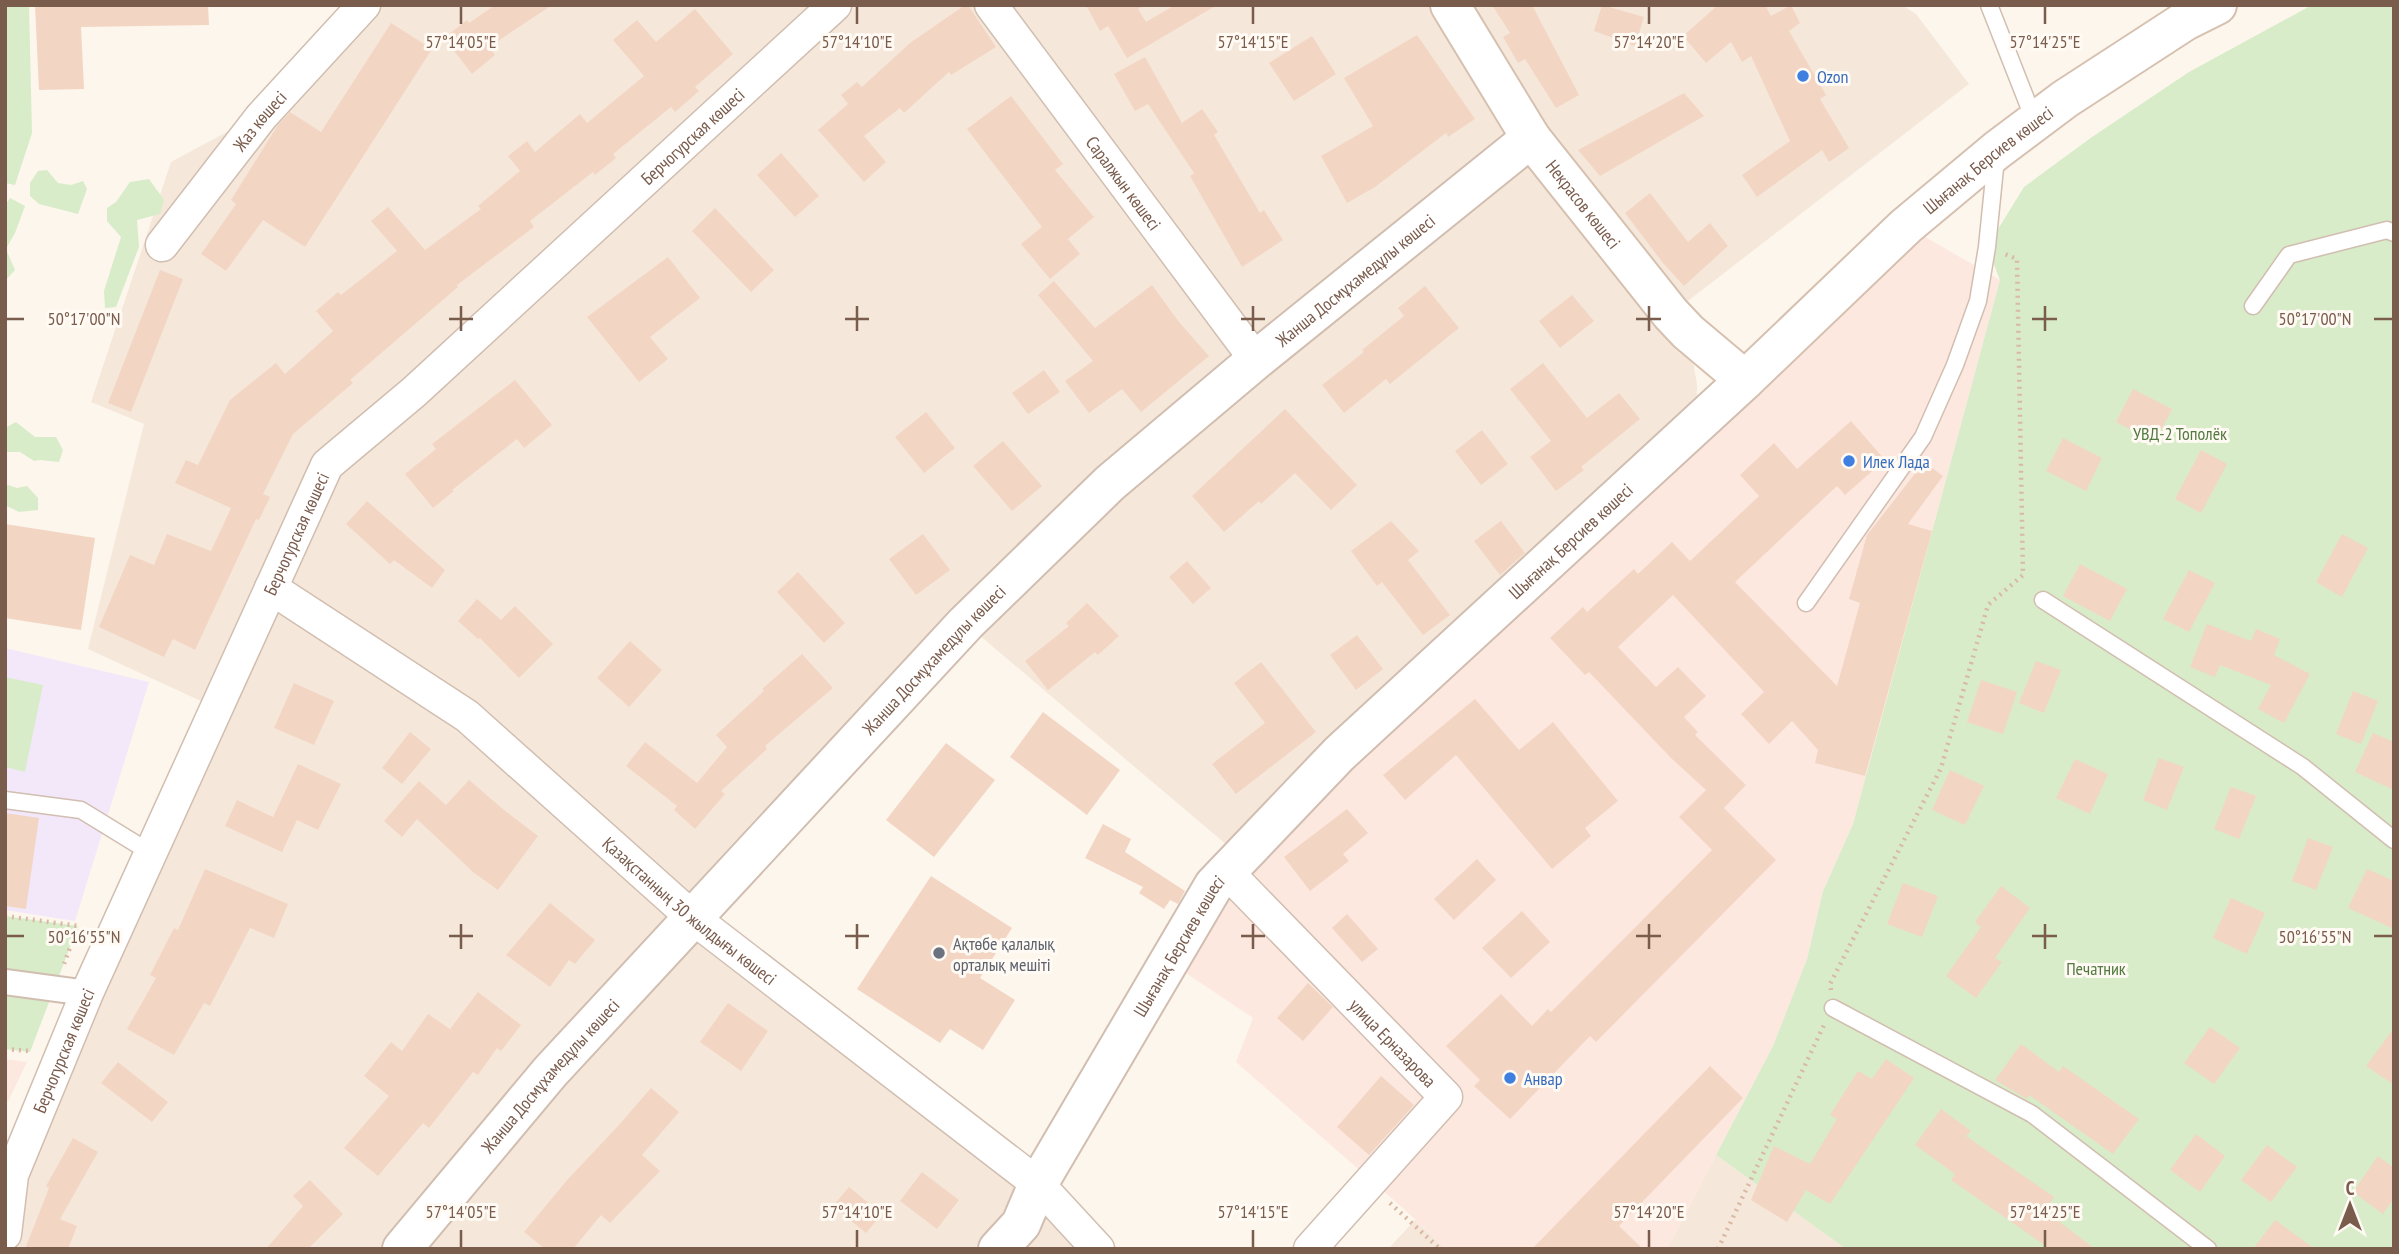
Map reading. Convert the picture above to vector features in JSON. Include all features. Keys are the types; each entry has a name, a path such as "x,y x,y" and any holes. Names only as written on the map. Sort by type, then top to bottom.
{"street":[{"name":"Жаз көшесі","path":"162,245 261,117 364,5"},
{"name":"Берчогурская көшесі","path":"5,1234 12,1175 88,993 327,465 414,392 835,5"},
{"name":"Саралжын көшесі","path":"991,5 1256,360"},
{"name":"Некрасов көшесі","path":"1450,5 1531,138 1671,314 1688,332 1745,380"},
{"name":"Шығанақ Берсиев көшесі","path":"998,1249 1021,1224 1038,1184 1214,885 1339,754 1745,380 1906,226 1997,150 2065,99 2185,21 2217,5"},
{"name":"Жанша Досмұхамедұлы көшесі","path":"402,1249 550,1072 966,623 1110,483 1256,360 1531,138"},
{"name":"Қазақстанның 30 жылдығы көшесі","path":"271,588 467,716 693,918 1038,1184 1098,1249"},
{"name":"улица Ерназарова","path":"1227,872 1446,1097 1310,1249"},
{"path":"5,982 88,993"}],"lane":[{"path":"1989,5 2035,122"},
{"path":"1806,603 1923,437 1955,365 1978,301 1987,247 1997,150"},
{"path":"2253,306 2289,256 2387,230 2394,233"},
{"path":"2043,600 2303,767 2394,840"},
{"path":"5,800 81,810 151,853"},
{"path":"1833,1008 2032,1114 2208,1249"}],"path":[{"path":"1718,1249 1833,1008 1830,984 1941,768 1988,605 2022,575 2017,259 1987,247"},
{"path":"5,916 78,926"},
{"path":"5,1049 30,1052"},
{"path":"1369,1183 1440,1249"}],"shaded area":[{"path":"346,5 1902,5 1916,14 1969,84 1671,314 1692,356 1697,384 1696,426 1241,857 966,624 693,918 1098,1249 5,1249 5,1234 216,708 88,649 144,424 91,402 171,162 236,127"},
{"path":"1906,226 2000,280 1853,824 1823,891 1807,959 1773,1046 1667,1249 1446,1249 1236,1062 1253,1018 1168,961 1227,872"},
{"path":"5,648 149,682 75,921 5,910"},
{"path":"5,1059 27,1062 5,1108"},
{"path":"1716,1155 1846,1249 1667,1249"},
{"path":"1415,1220 1446,1249 1388,1249"}],"green space":[{"path":"5,5 29,5 32,133 15,185 5,183"},
{"path":"2312,5 2394,5 2394,1249 1846,1249 1716,1155 1773,1046 1807,959 1823,891 1853,824 2000,280 1987,247 2024,187 2092,137 2189,72"},
{"path":"47,170 58,183 71,185 83,181 87,189 78,214 39,204 30,196 30,183 38,171"},
{"path":"149,179 164,200 160,214 137,220 139,247 116,307 105,308 104,291 121,237 107,221 107,208 116,202 130,182"},
{"path":"10,198 25,206 6,249 15,270 5,281 5,205"},
{"path":"16,422 35,437 56,437 63,450 59,462 34,461 20,452 5,452 5,428"},
{"path":"5,484 17,488 27,486 38,498 38,510 19,512 5,505"},
{"path":"5,677 43,685 25,772 5,767"},
{"path":"5,916 78,926 30,1052 5,1049"}],"building":[{"path":"35,5 208,5 209,25 81,27 84,89 39,90"},
{"path":"495,5 552,5 489,47 495,55 472,74 444,38 467,20 469,23"},
{"path":"968,5 996,47 951,75 949,72 904,113 900,108 864,136 886,162 864,182 818,130 848,104 841,95 857,82 862,87 910,43"},
{"path":"1086,5 1145,5 1138,9 1146,22 1175,5 1217,5 1127,58 1108,26 1100,31"},
{"path":"1492,5 1532,5 1579,95 1556,108 1525,59 1518,63 1503,37 1510,33"},
{"path":"1602,5 1644,17 1635,46 1594,31"},
{"path":"1718,5 1765,5 1771,16 1791,5 1800,23 1789,31 1826,95 1820,99 1849,148 1829,162 1822,150 1757,197 1742,175 1790,141 1751,56 1742,62 1731,42 1706,63 1683,36"},
{"path":"695,9 733,54 695,87 699,91 675,112 671,107 613,154 616,158 595,175 593,172 530,221 534,227 457,285 458,287 350,380 353,383 293,434 263,494 270,497 259,520 256,519 195,650 173,639 164,657 99,627 130,555 154,565 167,534 211,551 231,508 175,483 186,460 198,465 230,400 276,363 285,374 333,331 316,311 338,292 341,295 397,251 371,221 388,207 425,250 481,209 478,206 520,171 508,156 527,141 535,152 580,114 587,123 644,76 613,40 637,20 656,42"},
{"path":"391,23 432,49 305,247 263,220 226,271 201,254 236,204 231,200 278,125 290,112 321,132"},
{"path":"1417,35 1475,119 1448,137 1446,133 1375,187 1347,203 1321,156 1373,126 1344,78"},
{"path":"1312,36 1336,74 1294,101 1269,63"},
{"path":"1145,57 1182,123 1202,109 1218,132 1214,135 1260,213 1264,210 1283,240 1242,267 1190,176 1194,173 1148,104 1135,111 1114,74"},
{"path":"1684,93 1704,116 1600,176 1578,150"},
{"path":"1011,96 1063,164 1055,170 1094,217 1068,239 1080,254 1050,279 1021,244 1042,227 967,129"},
{"path":"781,153 819,196 795,217 757,175"},
{"path":"1650,193 1688,242 1710,223 1728,246 1684,286 1625,213"},
{"path":"715,208 774,270 751,292 692,231"},
{"path":"668,257 700,298 650,337 668,359 639,382 587,317"},
{"path":"160,270 183,279 131,412 108,403"},
{"path":"1054,281 1095,328 1152,285 1179,322 1209,356 1141,412 1122,389 1089,413 1065,381 1093,361 1038,295"},
{"path":"1425,286 1459,328 1390,384 1386,379 1344,413 1322,385 1404,316 1398,308"},
{"path":"1572,295 1594,321 1560,348 1539,321"},
{"path":"1543,363 1587,418 1619,393 1640,419 1581,467 1584,470 1556,491 1530,457 1551,441 1510,389"},
{"path":"1044,370 1060,392 1028,414 1012,393"},
{"path":"515,380 552,425 524,448 517,439 433,508 405,474 436,449 432,444"},
{"path":"2133,389 2172,409 2155,442 2116,422"},
{"path":"1285,409 1357,485 1331,510 1295,473 1261,504 1259,501 1224,532 1192,496"},
{"path":"926,412 955,448 924,473 895,437"},
{"path":"1851,421 1885,460 1845,495 1837,486 1735,582 1837,686 1860,603 1849,599 1867,535 1924,462 1943,476 1908,524 1932,531 1865,776 1815,763 1818,750 1792,721 1769,744 1741,714 1764,692 1673,595 1618,647 1656,687 1678,667 1706,696 1684,717 1698,732 1695,735 1746,785 1724,808 1776,860 1596,1042 1590,1036 1510,1119 1474,1086 1480,1080 1446,1046 1501,994 1532,1026 1548,1009 1551,1012 1712,850 1679,817 1706,790 1671,758 1589,672 1585,675 1550,638 1583,607 1587,612 1634,569 1638,574 1672,542 1690,561 1759,496 1740,475 1774,443 1797,469"},
{"path":"1482,430 1508,464 1481,485 1455,451"},
{"path":"2063,438 2102,458 2086,491 2046,471"},
{"path":"1003,441 1042,486 1012,511 973,466"},
{"path":"2201,450 2227,464 2201,513 2175,499"},
{"path":"367,501 445,570 432,588 394,560 390,564 346,524"},
{"path":"1391,521 1419,551 1408,560 1450,615 1423,635 1382,582 1377,586 1351,551"},
{"path":"1501,521 1525,553 1500,575 1474,541"},
{"path":"5,524 95,538 81,630 5,618"},
{"path":"923,534 950,570 916,595 889,559"},
{"path":"2342,534 2368,548 2342,597 2316,582"},
{"path":"1187,561 1211,588 1193,604 1169,577"},
{"path":"2080,564 2127,589 2110,621 2063,596"},
{"path":"2189,570 2215,583 2189,632 2163,619"},
{"path":"798,572 845,623 824,643 777,592"},
{"path":"477,599 501,620 515,606 553,644 519,678 480,638 458,621"},
{"path":"1087,603 1119,636 1098,655 1095,652 1048,690 1025,661 1069,626 1066,623"},
{"path":"2207,624 2251,641 2256,629 2280,639 2274,655 2310,674 2284,723 2258,709 2271,685 2220,665 2215,677 2190,667"},
{"path":"1357,635 1383,669 1356,690 1330,655"},
{"path":"630,641 662,670 629,707 597,678"},
{"path":"802,654 833,688 765,746 767,749 721,791 725,794 695,829 674,810 677,806 626,766 645,742 697,783 727,747 716,735"},
{"path":"2036,661 2061,670 2044,713 2019,703"},
{"path":"1261,662 1316,732 1236,794 1212,764 1265,723 1234,683"},
{"path":"1981,680 2017,692 2003,734 1967,722"},
{"path":"294,683 334,701 314,745 274,728"},
{"path":"2353,691 2378,701 2361,744 2336,734"},
{"path":"1475,699 1519,750 1553,722 1618,801 1585,828 1591,836 1552,869 1456,755 1405,800 1383,775"},
{"path":"1043,712 1120,770 1087,815 1010,757"},
{"path":"410,732 431,749 402,784 382,768"},
{"path":"2373,733 2394,742 2394,790 2355,772"},
{"path":"946,743 995,780 934,857 886,820"},
{"path":"2159,758 2184,767 2167,810 2143,800"},
{"path":"2075,759 2108,774 2090,814 2056,798"},
{"path":"298,764 341,784 318,830 297,820 282,852 225,826 237,800 273,817"},
{"path":"1950,770 1984,786 1965,825 1932,810"},
{"path":"469,780 538,836 498,890 473,872 417,819 402,837 384,821 419,781 446,805"},
{"path":"2231,787 2256,796 2239,839 2214,829"},
{"path":"1347,809 1368,833 1343,854 1349,861 1310,891 1284,857"},
{"path":"5,813 39,818 26,909 5,906"},
{"path":"1103,824 1131,839 1125,852 1185,891 1178,904 1170,900 1164,909 1139,893 1143,887 1085,858"},
{"path":"2308,838 2333,847 2316,890 2292,881"},
{"path":"1477,859 1496,880 1454,920 1434,899"},
{"path":"205,869 288,904 274,938 250,928 210,1006 204,1003 174,1055 127,1029 156,978 150,975 174,928 178,930"},
{"path":"2367,869 2394,881 2394,929 2348,908"},
{"name":"Ақтөбе қалалық орталық мешіті","path":"931,876 1012,928 980,978 1015,1000 983,1050 950,1029 940,1043 857,989"},
{"path":"1903,883 1938,896 1922,937 1887,924"},
{"path":"2001,886 2030,908 1995,958 2002,962 1976,998 1946,976 1981,927 1975,922"},
{"path":"2231,898 2265,913 2247,954 2213,938"},
{"path":"550,903 595,940 575,964 569,960 550,987 506,955"},
{"path":"1522,911 1550,942 1511,978 1482,948"},
{"path":"1347,914 1378,949 1362,962 1332,928"},
{"path":"1308,983 1333,1007 1303,1041 1277,1018"},
{"path":"478,992 521,1025 501,1051 497,1048 478,1075 473,1072 429,1128 423,1123 378,1176 344,1148 389,1096 364,1076 391,1042 402,1051 428,1014 450,1029"},
{"path":"728,1003 768,1031 741,1071 700,1042"},
{"path":"2210,1027 2240,1048 2214,1084 2184,1063"},
{"path":"2394,1028 2394,1085 2366,1066"},
{"path":"2021,1044 2059,1072 2063,1066 2139,1119 2113,1154 2029,1095 2027,1099 1995,1080"},
{"path":"1886,1059 1914,1078 1830,1204 1806,1190 1787,1222 1751,1200 1774,1146 1810,1164 1837,1119 1830,1115 1858,1071 1872,1079"},
{"path":"118,1062 168,1102 152,1122 101,1083"},
{"path":"1710,1066 1743,1098 1619,1226 1643,1249 1532,1249"},
{"path":"1381,1076 1414,1105 1369,1155 1337,1127"},
{"path":"651,1088 679,1112 642,1155 660,1171 610,1223 601,1215 573,1249 545,1249 524,1232"},
{"path":"1941,1109 1971,1131 1966,1136 2054,1197 2045,1211 2095,1249 2050,1249 1951,1180 1955,1174 1915,1145"},
{"path":"2196,1134 2225,1156 2200,1192 2170,1170"},
{"path":"73,1138 98,1152 60,1219 77,1226 68,1249 25,1249 49,1188 46,1186"},
{"path":"2267,1145 2297,1167 2271,1202 2241,1180"},
{"path":"2378,1156 2394,1168 2394,1198 2383,1214 2353,1192"},
{"path":"922,1172 959,1200 937,1229 900,1201"},
{"path":"310,1180 343,1214 308,1249 266,1249 303,1206 293,1196"},
{"path":"849,1187 882,1214 866,1233 833,1206"},
{"path":"2275,1220 2315,1249 2253,1249"}],"place":[{"name":"Ozon","path":"1803,76"},
{"name":"Илек Лада","path":"1849,461"},
{"name":"Ақтөбе қалалық орталық мешіті","path":"939,953"},
{"name":"Анвар","path":"1510,1078"}],"park label":[{"name":"УВД-2 Тополёк","path":"2180,433"},
{"name":"Печатник","path":"2096,968"}]}
